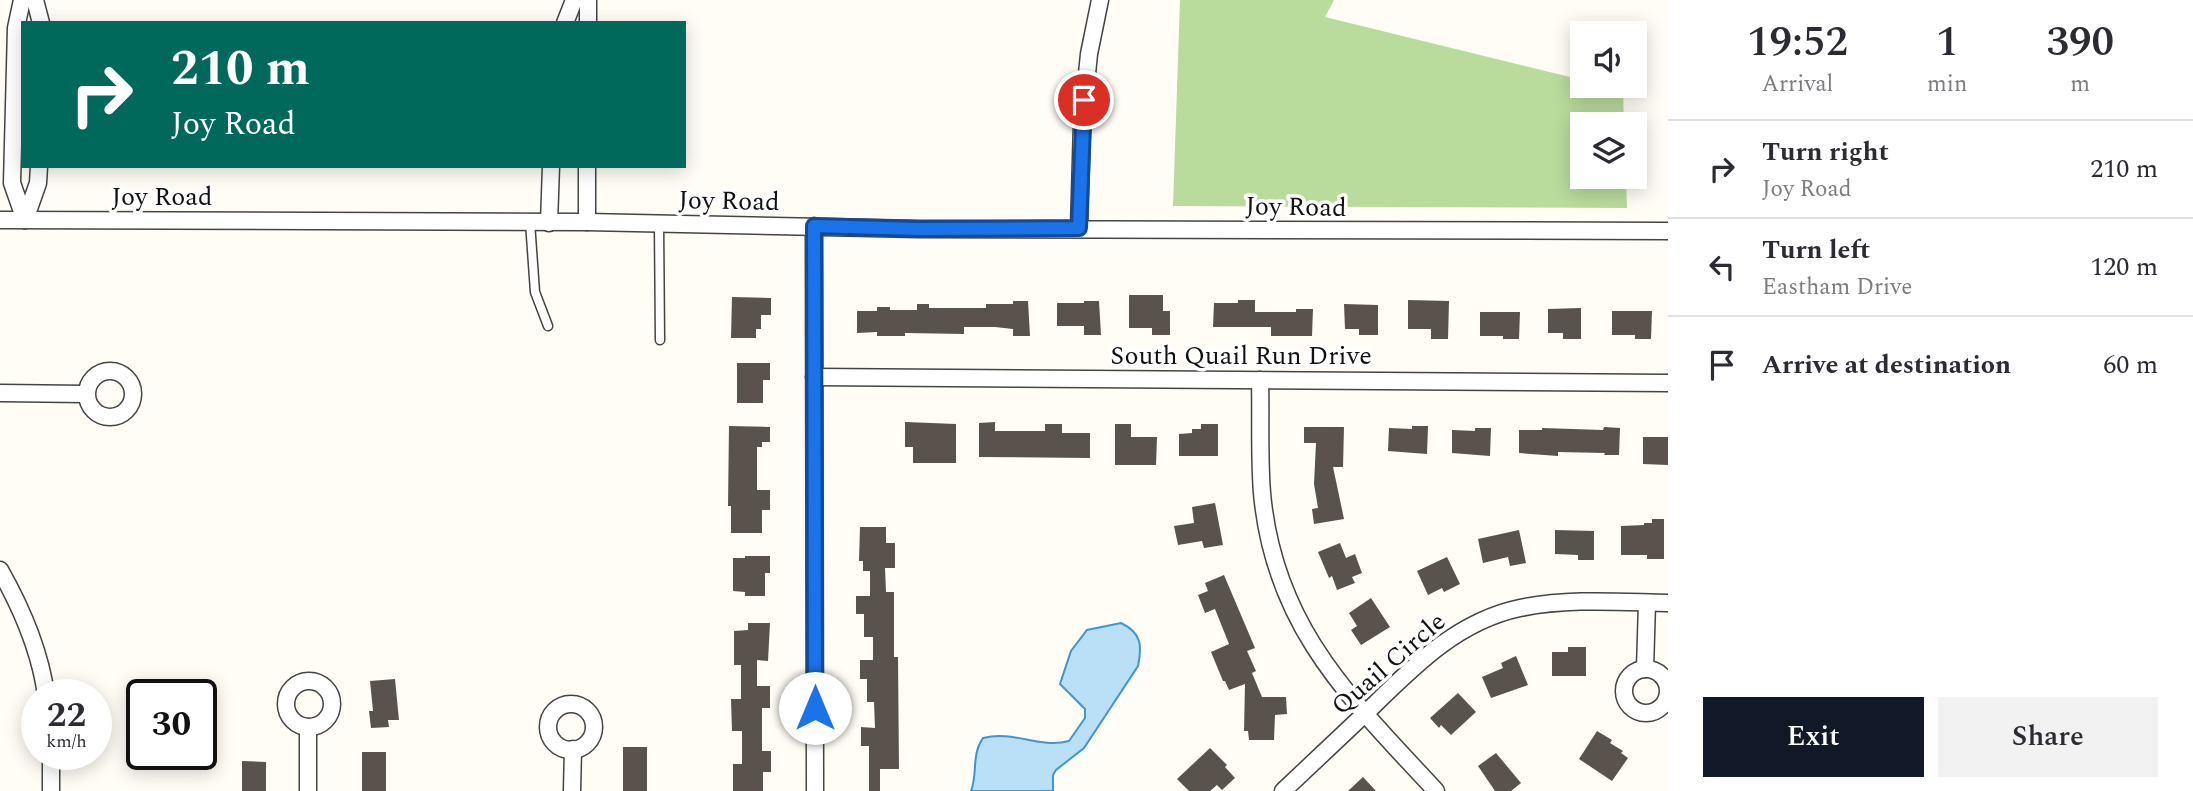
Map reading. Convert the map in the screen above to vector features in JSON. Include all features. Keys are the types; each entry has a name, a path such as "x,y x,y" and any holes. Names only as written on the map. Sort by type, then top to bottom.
{"street":[{"path":"22,0 16,41 12,183 25,220"},
{"path":"35,0 40,21"},
{"path":"566,21 574,0"},
{"path":"588,0 588,21"},
{"path":"1079,228 1085,95 1089,54 1100,0"},
{"path":"25,220 38,183 39,168"},
{"path":"549,223 551,168"},
{"path":"587,168 587,222"},
{"name":"Joy Road","path":"0,220 587,222 919,229 1668,231"},
{"path":"814,226 815,791"},
{"name":"South Quail Run Drive","path":"814,377 1668,383"},
{"path":"1260,380 1262,494 1268,533 1292,608 1310,643 1343,691 1436,791"},
{"path":"0,393 86,394"},
{"path":"0,570 24,615 42,679"},
{"name":"Quail Circle","path":"1283,791 1435,648 1460,631 1517,608 1547,603 1668,603"},
{"path":"1645,669 1647,603"},
{"path":"308,727 308,791"},
{"path":"572,791 573,749"},
{"path":"51,770 51,791"}],"lane":[{"path":"530,222 535,292 548,326"},
{"path":"659,224 660,340"}],"green space":[{"path":"1180,0 1334,0 1325,17 1570,77 1570,98 1623,98 1624,112 1570,112 1570,189 1626,189 1627,208 1173,206"}],"water":[{"path":"1121,623 1133,631 1139,641 1138,666 1084,748 1056,770 1053,775 1053,791 971,791 977,751 983,738 1005,736 1047,743 1069,741 1085,718 1085,709 1060,684 1071,651 1087,630"}],"building":[{"path":"1129,295 1163,295 1163,311 1170,311 1170,335 1152,335 1152,328 1129,328"},
{"path":"732,297 771,298 771,315 761,315 761,329 756,329 756,338 731,338"},
{"path":"1238,300 1255,300 1255,312 1296,312 1296,309 1313,309 1312,336 1271,336 1271,327 1213,327 1214,303 1238,303"},
{"path":"1408,300 1449,301 1448,339 1431,339 1431,329 1408,329"},
{"path":"1013,301 1028,301 1030,336 1013,336 1013,329 995,327 964,327 964,334 905,333 905,336 877,336 877,332 857,333 857,311 877,311 877,307 917,310 917,304 929,304 929,308 986,308 986,304 1013,304"},
{"path":"1099,301 1101,335 1084,335 1084,326 1057,326 1057,303"},
{"path":"1344,304 1378,305 1378,335 1359,335 1359,329 1345,329"},
{"path":"1581,308 1581,339 1563,339 1563,333 1548,333 1548,309"},
{"path":"1612,311 1652,311 1651,339 1635,339 1635,335 1612,335"},
{"path":"1480,312 1520,312 1519,339 1480,336"},
{"path":"737,363 770,363 770,380 763,380 763,403 737,403"},
{"path":"905,422 956,424 956,463 913,463 913,447 905,447"},
{"path":"995,422 995,431 1045,431 1045,424 1062,424 1062,433 1090,433 1090,458 979,457 979,423"},
{"path":"1115,424 1131,424 1131,437 1157,437 1156,465 1115,465"},
{"path":"1201,424 1218,424 1218,456 1179,456 1179,434 1201,429"},
{"path":"729,426 770,427 770,442 762,442 762,447 757,447 757,490 770,490 770,510 762,510 762,533 731,533 731,506 728,506"},
{"path":"1412,426 1428,426 1427,454 1388,451 1389,428 1412,429"},
{"path":"1304,427 1344,427 1343,467 1333,467 1344,519 1314,524 1312,509 1318,508 1314,484 1316,443 1304,443"},
{"path":"1604,427 1620,428 1619,455 1558,452 1558,456 1519,453 1519,430 1603,430"},
{"path":"1475,428 1491,428 1490,456 1452,453 1452,430 1475,431"},
{"path":"1643,437 1668,437 1668,465 1643,464"},
{"path":"1215,503 1223,545 1204,548 1202,541 1178,545 1174,526 1194,523 1192,507"},
{"path":"1652,519 1664,519 1664,559 1647,559 1647,555 1621,555 1621,526 1644,525 1652,523"},
{"path":"860,527 886,527 886,543 895,543 895,568 885,568 886,592 894,592 894,657 898,657 899,769 880,769 880,791 869,791 869,746 861,746 861,727 875,728 874,702 867,702 867,679 860,679 860,660 873,660 873,637 864,637 864,614 856,614 856,596 870,596 870,571 863,571 863,561 859,561"},
{"path":"1519,530 1526,563 1510,566 1508,557 1483,563 1478,539"},
{"path":"1555,530 1594,531 1594,560 1578,560 1578,555 1555,554"},
{"path":"1340,543 1346,558 1355,554 1362,573 1352,577 1355,583 1337,590 1318,552"},
{"path":"770,556 770,573 765,573 765,596 745,596 745,592 733,591 733,558"},
{"path":"1447,557 1460,584 1444,592 1442,588 1428,595 1417,571"},
{"path":"1224,575 1255,648 1247,651 1256,671 1252,673 1262,697 1286,697 1287,714 1275,715 1274,740 1249,740 1248,731 1244,731 1245,684 1229,690 1211,652 1229,644 1215,609 1205,613 1198,595 1208,591 1205,583"},
{"path":"1371,598 1390,627 1361,645 1351,630 1357,626 1349,613"},
{"path":"748,623 770,623 768,661 757,660 757,686 770,686 770,708 762,708 762,751 771,751 771,772 763,772 763,791 733,791 733,764 742,764 742,731 732,731 731,699 741,699 741,665 734,665 734,631 748,630"},
{"path":"1568,647 1586,647 1586,676 1552,676 1552,652 1568,652"},
{"path":"1516,656 1528,685 1491,698 1482,677 1503,668 1501,663"},
{"path":"395,679 399,720 388,720 389,727 371,728 369,711 373,711 370,681"},
{"path":"1458,693 1476,712 1451,735 1441,725 1439,728 1430,718"},
{"path":"1597,731 1612,740 1610,743 1623,751 1621,753 1628,758 1612,781 1579,759"},
{"path":"623,747 647,747 647,791 623,791"},
{"path":"1210,748 1227,765 1225,767 1235,778 1222,790 1217,785 1210,791 1189,791 1177,779"},
{"path":"362,752 386,752 386,791 362,791"},
{"path":"1496,753 1521,783 1511,791 1495,791 1478,766"},
{"path":"242,761 266,762 266,791 242,791"},
{"path":"1363,777 1376,791 1348,791"}],"route":[{"path":"815,708 814,226 919,229 1079,228 1084,100"}]}
